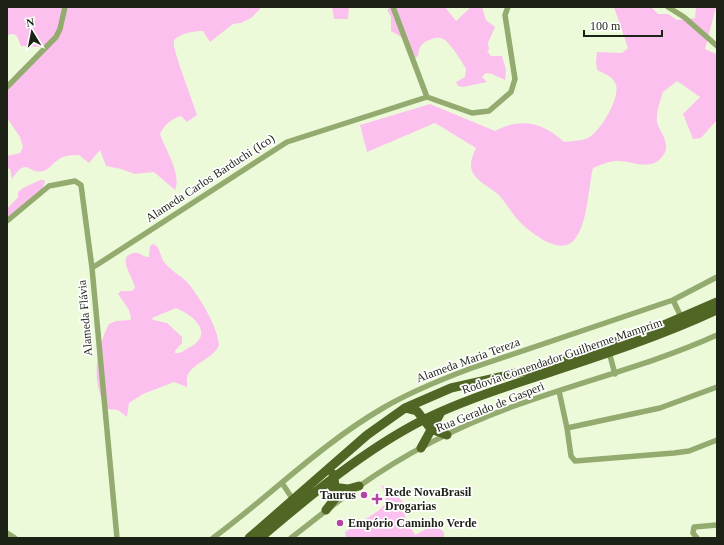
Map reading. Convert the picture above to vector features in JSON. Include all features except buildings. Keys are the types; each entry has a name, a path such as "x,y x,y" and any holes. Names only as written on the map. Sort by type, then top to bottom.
{"main road":[{"name":"Rodovia Comendador Guilherme Mamprim","path":"249,538 292,498 367,435 406,408 451,388 534,369 682,319 717,302"},
{"name":"Rodovia Comendador Guilherme Mamprim","path":"334,483 392,437 424,419 500,388 671,331 717,310"},
{"path":"406,408 417,411 430,429 447,435"},
{"path":"421,448 430,429 441,412"},
{"path":"326,510 335,500 333,468 338,460"},
{"path":"260,538 324,486 334,483 348,489 359,486"}],"street":[{"path":"7,87 56,37 60,29 65,7"},
{"path":"394,7 427,98 476,113 489,110 510,92 515,79 505,16 508,7"},
{"path":"668,7 684,17 717,46"},
{"name":"Alameda Carlos Barduchi (Ico)","path":"92,268 287,142 427,98"},
{"name":"Alameda Flávia","path":"7,220 49,186 78,181 82,187 92,268 117,538"},
{"name":"Alameda Maria Tereza","path":"213,538 354,428 382,409 411,393 469,369 673,300 717,277"},
{"path":"673,300 682,319"},
{"name":"Rua Geraldo de Gasperi","path":"290,538 359,486 421,448 447,435 520,404 615,374 683,350 717,335"},
{"path":"608,352 615,374"},
{"path":"567,428 660,408 717,387"},
{"path":"559,391 567,428 571,458 575,461 689,451 717,440"},
{"path":"411,393 416,404"},
{"path":"282,483 292,498"},
{"path":"697,538 693,533 693,528 717,525"},
{"path":"7,533 15,538"}],"shaded area":[{"path":"7,7 262,7 251,18 241,23 233,24 210,42 203,31 184,34 174,40 174,47 179,64 197,115 187,122 181,116 174,119 166,125 160,134 175,169 177,184 175,190 154,172 135,174 106,166 100,150 89,163 79,155 63,157 43,171 38,172 25,167 21,168 12,179 10,169 7,168 7,156 20,153 23,147 20,137 7,118 7,85 19,70 30,63 43,47 21,46 17,36 13,34 7,35"},
{"path":"332,7 349,7 348,19 334,19"},
{"path":"390,7 445,7 456,21 471,7 482,7 486,20 495,27 488,43 489,50 487,51 491,56 502,56 506,70 505,80 486,73 482,77 487,82 463,87 458,86 456,82 465,77 466,69 449,44 441,38 433,39 421,45 418,56 415,58 411,56 403,38 391,31 391,17 387,10"},
{"path":"614,7 651,7 658,14 668,14 677,20 695,18 696,7 716,7 705,49 716,54 717,57 717,120 701,138 693,139 683,114 700,97 677,81 663,92 658,107 657,122 666,144 664,154 655,162 645,165 613,161 593,168 584,220 575,239 569,244 563,246 549,243 521,224 499,195 474,175 471,168 471,162 476,148 435,123 367,152 360,125 430,104 495,131 514,124 523,123 540,126 556,135 564,142 588,138 598,129 608,114 615,98 616,91 616,85 613,79 597,70 597,52 622,53 628,48"},
{"path":"40,180 44,180 45,182 42,189 7,219 7,209 18,197 18,192"},
{"path":"153,244 159,249 164,262 169,268 187,282 197,295 212,321 219,345 212,355 192,369 187,379 187,387 174,382 143,394 129,403 127,417 118,410 107,409 102,399 97,378 98,356 104,334 109,324 116,321 130,320 131,318 129,310 118,294 121,291 132,291 135,288 127,268 126,258 134,253 149,257 150,246","holes":["176,308 183,311 199,325 201,336 197,342 190,347 181,352 175,353 182,343 182,337 167,323 153,320 152,318"]},
{"path":"381,485 391,489 403,502 405,517 415,535 434,525 444,532 444,538 346,538 345,532 378,511 386,503 385,494"}],"place":[{"name":"Taurus","path":"364,495"},
{"name":"Rede NovaBrasil Drogarias","path":"377,499"},
{"name":"Empório Caminho Verde","path":"340,523"}]}
